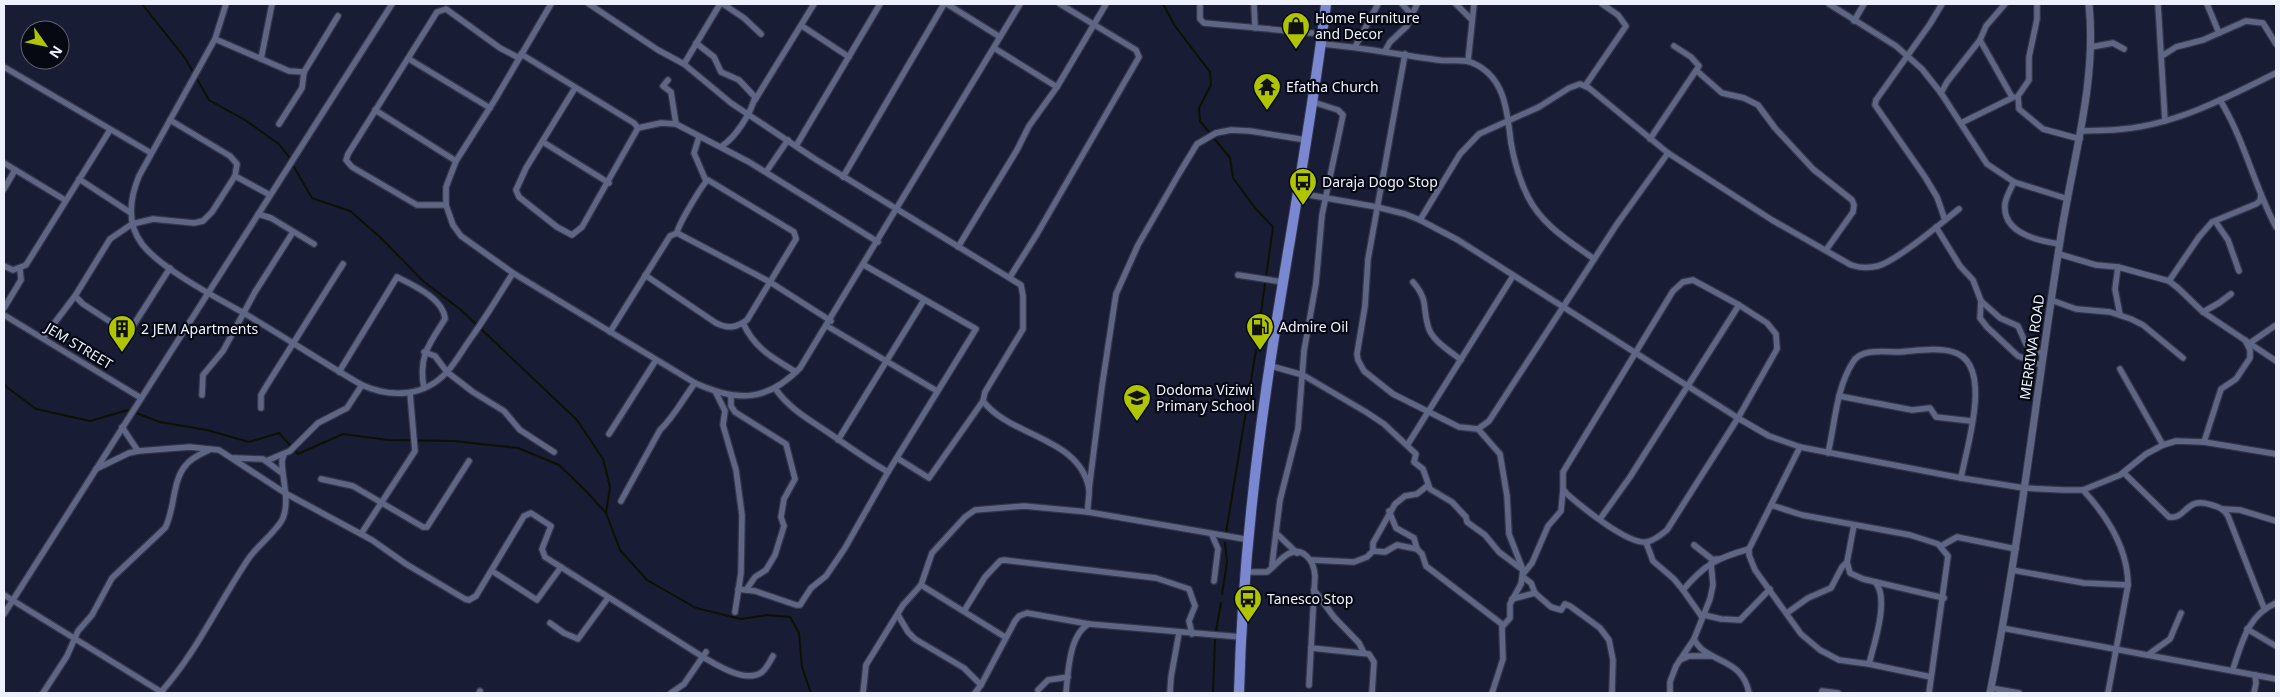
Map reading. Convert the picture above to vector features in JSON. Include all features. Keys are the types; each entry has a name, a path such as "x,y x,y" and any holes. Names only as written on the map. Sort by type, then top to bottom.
{"highway":[{"path":"1239,693 1246,572 1271,366 1279,281 1298,193 1313,102 1326,4"}],"street":[{"path":"226,4 215,39 151,153 133,190 132,224 143,246 170,268 208,293 362,385 387,394 410,393 424,388 447,372 488,314 513,274"},
{"path":"261,60 272,4"},
{"path":"4,614 392,4"},
{"path":"551,4 490,108 456,161 447,183 446,205 453,225 461,236 513,274 695,384 716,393 754,396 775,388 796,372 829,324 1020,4"},
{"path":"589,4 658,50 684,64 731,103 843,177 1021,285 1023,290 1023,329 990,383 983,401 929,478 897,458"},
{"path":"684,64 721,4 744,18 761,34"},
{"path":"722,146 731,139 814,4"},
{"path":"796,146 880,4"},
{"path":"843,177 946,4 1000,37"},
{"path":"1010,277 1042,226 1139,56 1136,50 1060,4"},
{"path":"958,247 1017,150 1029,126 1057,87 1106,4"},
{"path":"1200,4 1200,19 1204,23 1255,28 1322,39 1355,47 1440,60 1468,61 1482,68 1498,84 1509,119 1514,156 1527,196 1553,229 1594,259"},
{"path":"1254,4 1255,28"},
{"path":"1355,47 1378,4"},
{"path":"1402,4 1412,15"},
{"path":"1385,51 1390,42 1407,26 1417,4"},
{"path":"1456,4 1472,20"},
{"path":"1468,61 1474,4"},
{"path":"1585,86 1626,26 1618,16 1602,4"},
{"path":"1829,4 1896,46 1922,69 1941,93 1987,164 2014,182 2068,199"},
{"path":"1854,21 1864,4"},
{"path":"1942,4 1876,100 1875,105 1929,182 1945,220"},
{"path":"1941,93 1947,82 1980,40 1986,26 2005,4"},
{"path":"1961,123 2015,97 2029,80 2029,57 2037,19 2037,4"},
{"name":"MERRIWA ROAD","path":"1991,691 2016,549 2058,254 2080,139 2090,67 2089,4"},
{"path":"2158,4 2165,120"},
{"path":"2207,4 2219,33"},
{"path":"446,205 416,205 348,163 348,154 437,12 446,9 500,48 520,56 634,123 638,128"},
{"path":"279,124 302,88 304,72 338,16"},
{"path":"2162,56 2176,47 2204,40 2246,21 2256,21 2266,27 2276,44"},
{"path":"802,26 849,56"},
{"path":"215,39 289,71 304,72"},
{"path":"1980,40 2015,97 2019,109 2031,121 2047,131 2080,139"},
{"path":"696,42 714,56 720,72 739,80 753,93 753,102"},
{"path":"2091,47 2113,42 2124,49"},
{"path":"1650,139 1699,66 1696,61 1674,46"},
{"path":"994,48 1057,87"},
{"path":"1405,54 1368,260 1365,306 1357,354 1358,360 1364,370 1393,394 1459,427 1478,430 1500,454 1507,496 1509,534 1523,574"},
{"path":"409,59 490,108"},
{"path":"4,67 151,153"},
{"path":"1697,71 1722,93 1744,98 1758,104 1775,128 1813,169 1852,200 1854,205 1853,212 1826,250"},
{"path":"2081,130 2124,129 2193,112 2276,73"},
{"path":"668,80 663,86 671,92 676,124"},
{"path":"1420,220 1468,144 1479,134 1539,107 1569,88 1580,84 1585,86 1668,153 1772,220 1851,265 1865,268 1878,266 1892,260 1959,209"},
{"path":"575,88 526,168 516,190 517,194 567,234 572,235 582,227 609,183 638,128"},
{"path":"2220,100 2243,143 2276,227"},
{"path":"1246,572 1265,573 1270,570 1272,565 1280,500 1298,429 1304,351 1316,283 1322,215 1343,115 1342,112 1332,107 1313,102"},
{"path":"375,110 456,161"},
{"path":"43,338 75,296 110,240 132,224 160,219 194,223 203,221 212,212 235,176 237,164 230,156 170,120"},
{"path":"638,128 662,123 676,124 699,138 722,146 878,242"},
{"path":"4,267 13,270 20,269 34,254 65,200 110,130"},
{"path":"1088,512 1089,489 1102,386 1116,294 1138,245 1158,208 1198,144 1216,133 1231,130 1250,131 1306,140"},
{"path":"699,138 694,153 706,181"},
{"path":"766,172 788,140"},
{"path":"543,142 609,183"},
{"path":"1478,430 1494,415 1512,384 1594,259 1668,153"},
{"path":"4,163 65,200"},
{"path":"4,188 15,170"},
{"path":"235,176 270,195"},
{"path":"79,179 131,213"},
{"path":"610,332 670,236 677,232 680,220 692,206 706,181"},
{"path":"645,276 724,327 734,328 747,320 794,244 796,235 710,181 706,181"},
{"path":"2014,182 2005,203 2006,211 2013,226 2025,236 2043,242 2060,244"},
{"path":"1298,193 1377,207 1420,220 1458,240 1562,308 1635,351 1738,418 1770,436 1800,448 2024,488 2083,490 2124,473 2142,457 2163,445 2176,441 2204,442 2276,454"},
{"path":"2169,281 2205,229 2215,221 2260,202 2262,194"},
{"path":"258,214 271,218 314,244"},
{"path":"2215,221 2228,240 2239,271"},
{"path":"1936,227 1960,266 1973,280 1981,300 2000,318 2018,326 2026,344 2035,352 2043,353"},
{"path":"202,395 203,375 223,351 293,232"},
{"path":"677,232 770,282 829,324 937,391"},
{"path":"2058,254 2096,265 2118,268 2169,281 2203,312 2276,361"},
{"path":"261,408 261,396 343,264"},
{"path":"738,589 800,605 811,588 826,576 845,548 888,472 976,329 864,265"},
{"path":"75,296 85,306 126,332 131,329 170,268"},
{"path":"2118,268 2115,289 2120,315"},
{"path":"4,308 22,280 20,269"},
{"path":"1238,275 1279,281"},
{"path":"1408,444 1513,276"},
{"path":"339,372 397,277 439,304 444,313 445,319 424,352 422,374 424,388"},
{"path":"1492,693 1498,681 1503,659 1503,625 1510,618 1512,599 1523,574 1532,563 1548,526 1561,511 1562,481 1565,466 1673,291 1683,282 1693,280 1739,305 1772,328 1777,341 1774,356 1738,418 1667,530 1656,539 1646,542 1631,539 1600,520 1563,489"},
{"path":"1413,282 1421,291 1430,332 1441,344 1461,360"},
{"path":"2203,312 2220,303 2231,294"},
{"path":"838,440 924,300"},
{"path":"1981,300 1980,312 1982,322 2018,356 2041,364"},
{"path":"2051,300 2076,309 2120,315 2143,326 2183,358"},
{"path":"1600,520 1630,477 1739,305"},
{"name":"JEM STREET","path":"4,315 141,398"},
{"path":"743,323 752,341 767,355 796,372"},
{"path":"2247,341 2276,325"},
{"path":"2204,442 2221,389 2236,378 2250,358 2247,341"},
{"path":"424,352 435,356 447,372 473,392 504,411 520,430 554,452"},
{"path":"1828,453 1844,379 1854,360 1860,355 1868,352 1954,352 1967,361 1975,377 1977,398 1961,478"},
{"path":"609,434 656,360"},
{"path":"1271,366 1303,375 1366,412 1408,444 1416,454 1414,462 1423,469 1427,486 1452,502 1466,517 1467,522 1485,535 1499,552 1523,574 1535,593 1556,610 1561,610 1565,604 1576,609 1605,634 1609,640 1613,660 1612,693"},
{"path":"2120,369 2163,445"},
{"path":"621,501 660,430 669,422 678,405 695,384"},
{"path":"232,458 266,460 284,454 318,424 347,408 362,385"},
{"path":"775,388 788,405 860,456 888,472"},
{"path":"361,534 415,450 410,393"},
{"path":"716,393 725,411 723,425 736,470 741,506 741,574 735,612"},
{"path":"731,395 731,406 735,412 786,444 795,479 784,499 781,517 784,526 775,555 766,570 755,578 746,590"},
{"path":"1839,396 1912,410 1930,408 1936,417 1972,421"},
{"path":"983,401 992,412 1046,440 1076,462 1089,489"},
{"path":"122,427 138,451"},
{"path":"96,469 113,460 138,451 190,447 220,450 285,493 361,534 465,599 470,600 476,596 527,513 531,513 551,526 542,549 545,557 608,598 705,654 729,671 754,675 762,672 773,656"},
{"path":"1800,448 1749,549 1749,555 1755,570 1805,638 1826,654 1839,660 1869,664 1931,678"},
{"path":"43,693 67,656 81,626 92,615 100,596 116,573 165,528 170,520 175,490 185,465 209,450"},
{"path":"4,595 62,633 75,638 162,693 210,625 255,549 281,521 285,510 282,473 284,454"},
{"path":"266,460 282,473"},
{"path":"321,479 353,486 423,527 427,527 469,461"},
{"path":"2124,473 2169,517 2176,517 2192,504 2207,503 2223,509 2240,510 2276,521"},
{"path":"1374,551 1373,543 1389,511 1403,497 1417,494 1427,486"},
{"path":"2083,490 2101,512 2114,533 2126,562 2128,585 2108,693"},
{"path":"862,693 866,665 906,601 921,585 932,553 975,510 1024,506 1088,512 1212,535 1250,540"},
{"path":"1771,506 1802,515 1910,535 1941,546 1948,556 1944,598 1929,693"},
{"path":"2223,509 2228,516 2264,608"},
{"path":"1389,511 1393,525 1398,530 1412,536 1426,566 1503,625"},
{"path":"1854,525 1847,562 1848,569 1853,574 1875,582 1944,598"},
{"path":"1276,533 1297,552 1304,554 1312,560 1350,563 1363,559 1374,551 1386,552 1399,545 1417,549"},
{"path":"1212,535 1218,550 1214,581"},
{"path":"1941,546 1953,538 1961,537 2016,549"},
{"path":"1646,542 1653,561 1674,579 1703,616 1740,620 1770,589"},
{"path":"1694,546 1713,560 1717,559"},
{"path":"1683,590 1717,559 1749,549"},
{"path":"1272,565 1289,554 1297,552"},
{"path":"964,611 985,577 1000,561 1004,560 1156,578 1189,589 1195,606 1189,622 1192,634"},
{"path":"1308,686 1314,590 1314,565 1312,560"},
{"path":"1787,613 1808,598 1831,588 1841,568 1847,562"},
{"path":"1670,693 1670,682 1679,660 1694,639 1712,591 1711,563"},
{"path":"492,571 535,600 538,599 561,567"},
{"path":"2012,570 2084,583 2128,585"},
{"path":"1869,664 1881,601 1880,590 1875,582"},
{"path":"921,585 1005,637"},
{"path":"1314,590 1334,617 1359,643 1364,653"},
{"path":"1512,599 1535,593"},
{"path":"550,623 578,639 608,598"},
{"path":"2233,669 2247,629 2264,608 2276,603"},
{"path":"975,693 981,685 1005,637 1019,616 1027,613 1089,624 1241,637"},
{"path":"2149,654 2170,639 2181,613"},
{"path":"898,615 908,632 915,639 964,668 981,685"},
{"path":"1066,693 1078,636 1084,627 1089,624"},
{"path":"2002,628 2233,669 2276,679"},
{"path":"2247,629 2276,646"},
{"path":"1170,693 1179,632"},
{"path":"1694,639 1699,648 1739,671 1748,693"},
{"path":"1311,648 1364,653 1371,656 1374,662 1372,693"},
{"path":"671,693 684,684 705,654"},
{"path":"1679,660 1689,656 1714,656"},
{"path":"2254,693 2255,675"},
{"path":"1038,690 1048,680 1068,677"},
{"path":"1822,691 1838,693"},
{"path":"1991,691 2019,693"}],"waterway":[{"path":"142,4 185,58 209,100 245,120 279,144 289,157"},
{"path":"1163,4 1175,26 1210,72 1211,85 1199,108 1200,121 1230,158 1233,178 1255,208 1273,227 1257,341"},
{"path":"2273,4 2276,8"},
{"path":"294,167 312,198 350,211 380,237 423,281 461,310 477,325"},
{"path":"480,328 577,420 603,459 610,487 606,513"},
{"path":"1226,533 1256,350"},
{"path":"4,385 36,409 90,421 128,410"},
{"path":"136,413 160,422 207,430 249,442 279,433 298,454 343,434 388,440 454,441 518,448 559,465 606,513 620,550 647,580 696,608 741,619 767,615 790,617 799,633 802,667 811,693"},
{"path":"1222,594 1227,562 1225,543"},
{"path":"1216,631 1221,603"},
{"path":"1213,693 1215,640"}],"place":[{"name":"Home Furniture and Decor","path":"1296,50"},
{"name":"Efatha Church","path":"1267,111"},
{"name":"Daraja Dogo Stop","path":"1303,206"},
{"name":"Admire Oil","path":"1260,351"},
{"name":"2 JEM Apartments","path":"122,353"},
{"name":"Dodoma Viziwi Primary School","path":"1137,422"},
{"name":"Tanesco Stop","path":"1248,623"}]}
